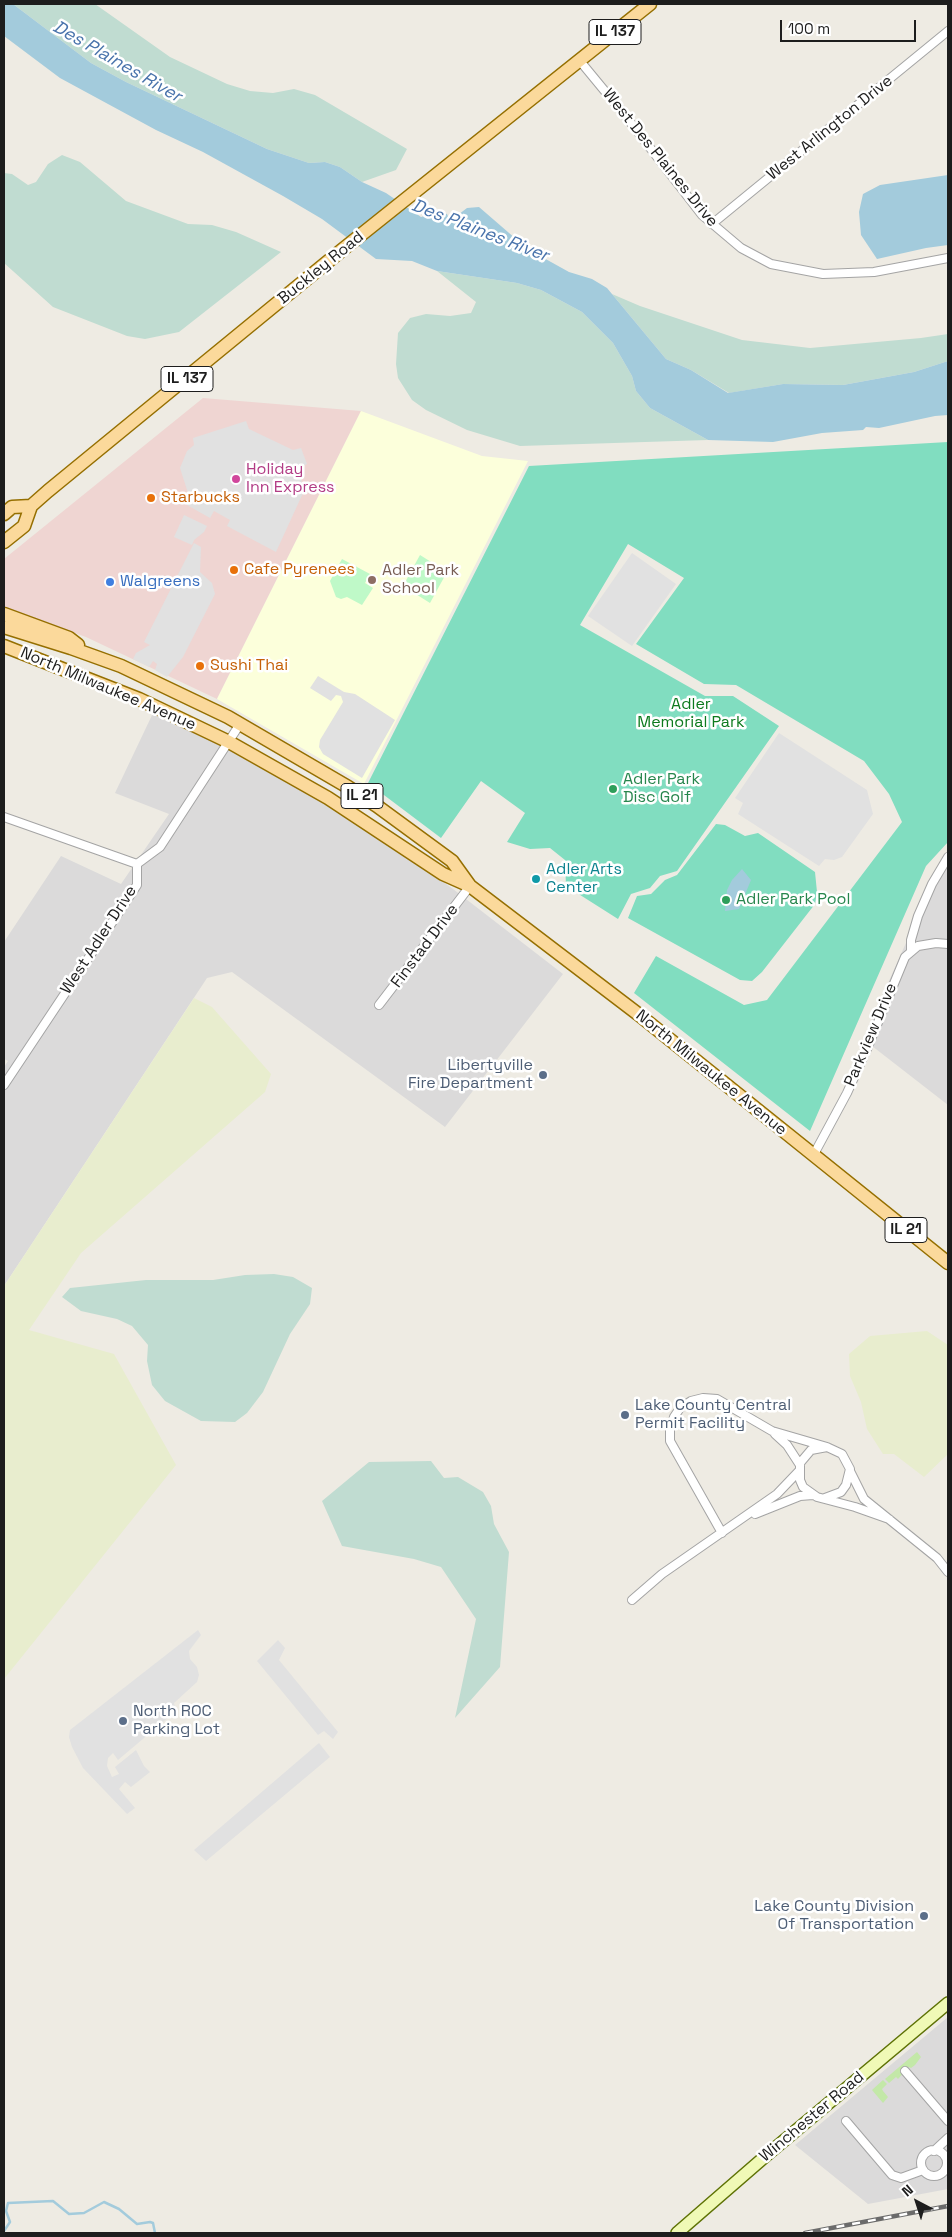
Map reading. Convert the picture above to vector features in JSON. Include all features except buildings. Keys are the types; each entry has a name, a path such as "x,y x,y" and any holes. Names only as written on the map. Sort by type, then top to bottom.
{"main road":[{"name":"Buckley Road","path":"4,542 24,526 31,506 342,250 650,4"},
{"name":"IL 137","path":"4,514 12,507 31,506"},
{"path":"4,614 69,638 87,653"},
{"name":"North Milwaukee Avenue","path":"4,627 87,653 170,689 240,724 348,786 377,806 452,861 470,886"},
{"name":"North Milwaukee Avenue","path":"4,646 139,699 229,742 328,798 443,874 470,886 636,1013 948,1264"},
{"name":"Winchester Road","path":"677,2233 948,2003"}],"street":[{"name":"West Arlington Drive","path":"712,224 948,31"},
{"name":"West Des Plaines Drive","path":"580,61 712,224 741,248 772,264 803,271 848,274 874,272 948,258"},
{"name":"West Adler Drive","path":"4,1085 137,885 137,864 160,847 240,724"},
{"path":"4,817 137,864"},
{"name":"Parkview Drive","path":"813,1156 847,1093 867,1049 896,976 905,957 911,950 918,916 932,884 948,857"},
{"name":"Finstad Drive","path":"380,1006 470,886"},
{"path":"911,950 918,946 936,942 948,944"},
{"path":"722,1533 670,1441 670,1429 674,1417 680,1408 691,1401 703,1398 717,1399 772,1431 787,1445 799,1468 803,1487 813,1495"},
{"path":"772,1431 827,1447 842,1454 864,1499 937,1558 948,1572"},
{"path":"632,1600 662,1574 777,1494 799,1468 804,1456 811,1450 827,1447"},
{"path":"825,1498 841,1492 846,1485 850,1469"},
{"path":"737,1523 792,1498 813,1495 889,1519"},
{"path":"905,2070 948,2121"},
{"path":"846,2121 892,2175 901,2178 923,2170"},
{"path":"934,2151 945,2157 945,2170 934,2176 923,2170 921,2162 924,2155 934,2151 948,2138"}],"shaded area":[{"path":"13,4 95,4 170,57 227,84 250,91 273,93 294,89 315,95 407,149 396,170 362,182 340,167 325,162 309,163 267,149 126,82 91,63"},
{"path":"62,155 80,162 126,201 188,224 212,225 236,232 281,252 179,332 145,339 127,336 53,307 4,263 4,173 12,174 28,185 36,182 48,164"},
{"path":"437,271 517,283 541,290 582,312 613,343 632,376 636,391 650,408 708,440 520,446 467,430 426,410 412,400 398,378 396,364 398,333 410,318 426,314 450,316 471,313 476,302"},
{"path":"612,294 640,306 742,340 810,348 948,334 948,361 914,372 843,385 783,384 729,393 691,370 666,359"},
{"path":"203,398 361,411 217,699 86,637 4,608 4,559"},
{"name":"Adler Park School","path":"361,411 482,456 528,461 364,784 217,699"},
{"path":"246,421 249,429 293,450 301,448 307,464 300,468 303,493 276,552 227,526 230,520 214,511 210,518 187,505 188,493 180,468 187,451 194,445 193,438"},
{"path":"184,515 207,526 204,532 194,540 192,545 174,537"},
{"path":"194,543 201,547 200,572 212,583 215,594 183,657 167,677 155,670 157,664 153,661 149,667 133,659 136,653 150,645 144,642"},
{"path":"632,553 676,584 632,646 588,616"},
{"path":"318,676 344,692 355,694 395,720 362,778 323,754 319,747 320,740 343,702 341,696 336,695 331,701 310,688"},
{"path":"154,711 284,777 381,838 453,889 563,974 445,1127 232,972 207,978 4,1286 4,1067 8,1061 4,1059 4,942 61,856 121,884 169,814 115,793"},
{"path":"779,733 867,790 873,814 842,857 834,860 825,859 819,866 738,814 743,803 735,798"},
{"path":"948,853 948,1105 863,1039 918,916 929,883 941,861"},
{"path":"194,998 212,1007 271,1074 265,1092 81,1253 29,1330 114,1354 176,1465 4,1679 4,1286"},
{"path":"274,1274 293,1277 312,1288 310,1304 290,1334 263,1392 247,1413 235,1422 201,1421 165,1401 152,1385 147,1361 148,1345 132,1326 117,1319 81,1311 62,1297 70,1288 146,1280 213,1280 245,1275"},
{"path":"927,1331 948,1345 948,1454 924,1477 894,1454 883,1454 867,1429 861,1402 850,1376 849,1354 870,1336"},
{"path":"431,1461 444,1478 458,1477 483,1492 491,1506 494,1524 509,1552 500,1667 455,1718 476,1619 441,1567 414,1559 342,1546 322,1501 369,1462"},
{"name":"North ROC Parking Lot","path":"198,1630 201,1635 189,1651 190,1659 197,1667 199,1675 197,1682 174,1703 176,1711 118,1760 113,1753 108,1758 107,1766 112,1777 119,1774 115,1767 136,1750 144,1766 150,1772 131,1787 125,1782 119,1789 135,1808 127,1814 83,1768 72,1747 69,1737 70,1730"},
{"path":"278,1640 285,1648 279,1660 338,1732 333,1739 324,1731 318,1735 257,1661"},
{"path":"319,1743 330,1757 206,1861 194,1850"},
{"path":"948,2017 948,2189 868,2204 795,2145"}],"green space":[{"name":"Adler Park Disc Golf","path":"948,442 948,842 926,866 810,1131 634,993 656,956 744,1005 767,1000 902,822 889,794 864,761 736,685 704,684 636,644 684,578 628,544 580,625 705,696 733,696 779,726 677,871 660,876 650,888 631,894 618,919 566,886 565,860 550,848 530,849 507,842 525,813 481,781 441,838 368,783 529,466"},
{"path":"420,555 447,572 430,603 403,586"},
{"path":"342,559 370,574 365,583 373,588 362,605 347,597 341,599 336,597 330,581"},
{"name":"Adler Park Pool","path":"716,824 725,825 745,836 758,833 815,872 817,892 815,904 762,972 752,981 740,980 628,918 637,896 651,894 665,880 677,875"},
{"path":"917,2052 921,2057 915,2065 911,2068 909,2067 898,2079 896,2077 889,2083 885,2079"},
{"path":"883,2080 887,2084 882,2089 888,2097 883,2103 872,2090"}],"water":[{"name":"Des Plaines River","path":"4,4 13,4 91,63 126,82 267,149 309,163 325,162 340,167 362,182 386,193 421,217 439,212 447,214 450,221 467,208 479,207 516,239 542,257 569,272 592,279 607,288 666,359 691,370 728,393 783,384 843,385 914,372 948,361 948,415 879,428 866,427 863,430 822,433 773,442 708,440 650,408 636,391 632,376 613,343 582,312 541,290 517,283 437,271 412,261 376,259 322,219 283,196 60,78 4,36"},
{"path":"948,175 948,245 877,259 861,235 859,212 863,194 880,185"},
{"name":"Adler Park Pool","path":"742,869 751,880 739,909 725,911 727,890 732,880"}],"waterway":[{"path":"4,2231 10,2222 6,2211 8,2203 53,2201 69,2214 84,2213 104,2202 119,2209 137,2224 153,2223 155,2233"}],"railway":[{"path":"805,2233 948,2206"}],"place":[{"name":"Holiday Inn Express","path":"236,479"},
{"name":"Starbucks","path":"151,498"},
{"name":"Cafe Pyrenees","path":"234,570"},
{"name":"Adler Park School","path":"372,580"},
{"name":"Walgreens","path":"110,582"},
{"name":"Sushi Thai","path":"200,666"},
{"name":"Adler Park Disc Golf","path":"613,789"},
{"name":"Adler Arts Center","path":"536,879"},
{"name":"Adler Park Pool","path":"726,900"},
{"name":"Libertyville Fire Department","path":"543,1075"},
{"name":"Lake County Central Permit Facility","path":"625,1415"},
{"name":"North ROC Parking Lot","path":"123,1721"},
{"name":"Lake County Division Of Transportation","path":"924,1916"}],"park label":[{"name":"Adler Memorial Park","path":"691,714"}]}
